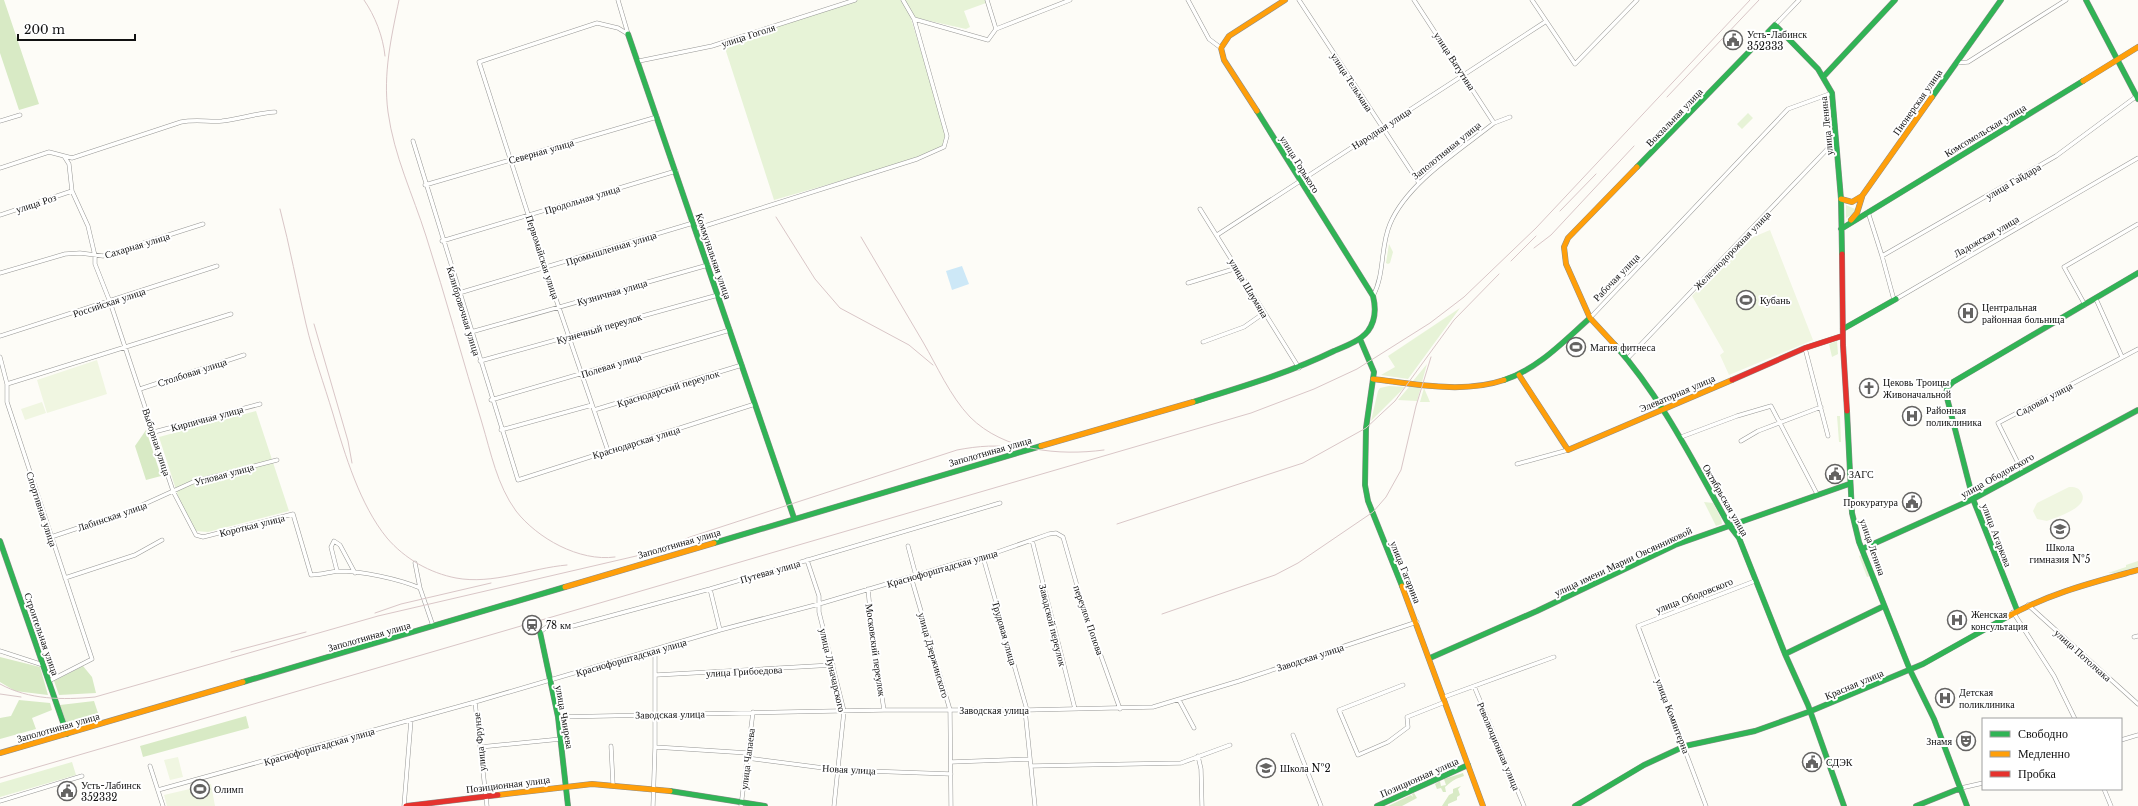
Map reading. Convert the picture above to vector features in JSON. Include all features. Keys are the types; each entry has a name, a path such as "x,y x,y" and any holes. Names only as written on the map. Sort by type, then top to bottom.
{"street":[{"name":"Коммунальная улица","path":"618,0 628,34 639,61 794,518"},
{"name":"улица Гоголя","path":"639,61 712,46 855,0"},
{"path":"695,229 896,164 917,160 944,147 947,136 914,19 903,0"},
{"path":"987,0 996,29"},
{"path":"914,19 988,40 996,29 1070,0"},
{"name":"улица Горького","path":"1188,0 1209,39 1221,48 1224,60 1373,296 1376,308 1375,319 1368,332 1360,338"},
{"path":"1221,48 1229,36 1285,0"},
{"name":"улица Тельмана","path":"1299,0 1419,183"},
{"name":"улица Ватутина","path":"1414,0 1494,123"},
{"path":"1532,0 1575,64 1637,0"},
{"name":"Вокзальная улица","path":"1564,247 1568,238 1799,0"},
{"path":"1824,76 1895,0"},
{"name":"Пионерская улица","path":"1852,202 1862,196 2001,0"},
{"path":"1955,63 1968,62 2066,0"},
{"path":"2086,0 2137,98"},
{"name":"Народная улица","path":"1217,235 1300,182 1381,127 1546,22"},
{"name":"Первомайская улица","path":"608,451 580,374 560,307 545,267 479,62 597,23 612,26 628,34"},
{"name":"улица Ленина","path":"1775,25 1824,76 1832,93 1840,199 1842,336 1852,512 1862,548 1884,606 1910,670 1934,719 1967,806"},
{"name":"Комсомольская улица","path":"1841,229 1848,223 1869,212 2138,48"},
{"name":"Рабочая улица","path":"1373,379 1435,386 1486,386 1519,375 1550,353 1590,318 1788,109 1832,93"},
{"name":"улица Гайдара","path":"1882,256 2056,156 2137,98"},
{"path":"0,168 49,152 72,158 193,119 222,121 257,113 275,112"},
{"path":"0,122 20,115"},
{"name":"Северная улица","path":"425,185 657,117"},
{"name":"Заполотняная улица","path":"1373,296 1379,284 1389,225 1399,208 1419,183 1494,123 1510,117"},
{"name":"Железнодорожная улица","path":"1627,359 1836,140"},
{"name":"Калибровочная улица","path":"413,141 442,240 518,480"},
{"path":"64,156 69,164"},
{"path":"69,164 72,158"},
{"name":"Ладожская улица","path":"1843,329 2138,158"},
{"name":"Выборная улица","path":"69,164 72,191 88,226 95,256 95,264 110,302 140,389 173,491 196,534"},
{"name":"Продольная улица","path":"442,240 676,171"},
{"name":"улица Роз","path":"0,215 72,191"},
{"path":"1848,223 1857,213 1862,196"},
{"path":"1840,199 1852,202 1862,210 1869,212 1895,299"},
{"name":"улица Шаумяна","path":"1200,209 1299,368"},
{"name":"Промышленная улица","path":"459,293 693,223"},
{"name":"Сахарная улица","path":"0,273 65,254 80,253 103,256 203,224"},
{"path":"2138,224 2064,267 2085,305 2138,273"},
{"name":"Октябрьская улица","path":"1564,247 1566,264 1590,318 1627,359 1663,409 1681,437 1729,525 1739,538 1785,654 1811,712 1844,806"},
{"name":"Кузничная улица","path":"471,332 708,265"},
{"name":"Российская улица","path":"0,336 110,302 217,266"},
{"path":"1188,283 1237,268"},
{"name":"Кузнечный переулок","path":"480,361 718,295"},
{"path":"2096,299 2122,357"},
{"name":"улица Агаркова","path":"2075,718 2054,676 2015,611 1973,499 1946,394 1947,388 1953,382 2085,305"},
{"path":"1203,342 1244,327 1264,313"},
{"path":"7,384 125,346 232,314"},
{"name":"Полевая улица","path":"492,400 730,330"},
{"name":"Элеваторная улица","path":"1517,464 1568,450 1805,348 1842,336"},
{"name":"Заполотняная улица","path":"0,753 433,627 545,591 1249,385 1299,368 1360,338"},
{"name":"улица Гагарина","path":"1360,338 1374,372 1366,428 1365,486 1368,501 1417,622 1483,806"},
{"path":"1805,348 1828,436"},
{"name":"Садовая улица","path":"2022,471 1998,423 2138,349"},
{"name":"Столбовая улица","path":"140,389 244,355"},
{"name":"Спортивная улица","path":"0,357 7,384 7,402 92,658 49,681"},
{"name":"Краснодарский переулок","path":"594,410 742,365"},
{"path":"1519,375 1568,450"},
{"name":"Кирпичная улица","path":"154,432 260,404"},
{"name":"Краснодарская улица","path":"518,480 755,404"},
{"path":"501,430 592,405"},
{"path":"1681,437 1737,416 1771,406 1817,494"},
{"path":"1741,441 1779,423 1821,407"},
{"name":"улица Ободовского","path":"1862,548 1973,499 2022,471 2138,410"},
{"name":"Угловая улица","path":"173,491 193,482 277,460"},
{"name":"улица имени Марии Овсянниковой","path":"1430,658 1537,611 1675,545 1817,494 1850,484"},
{"name":"Лабинская улица","path":"51,537 129,511 173,491"},
{"name":"Путевая улица","path":"540,632 548,626 573,626 710,588 1000,502"},
{"name":"Короткая улица","path":"196,534 203,537 293,514 311,575 320,575 337,571"},
{"name":"Краснофорштадская улица","path":"158,790 475,702 720,630 819,604 964,561 983,557 1056,533"},
{"name":"переулок Попова","path":"1056,533 1062,537 1082,603 1120,709"},
{"path":"65,578 135,555 162,540"},
{"name":"Заводской переулок","path":"1032,540 1074,709"},
{"name":"Строительная улица","path":"0,541 67,734"},
{"path":"355,573 340,546 334,541 331,547 337,571 409,583 420,588"},
{"path":"908,546 916,576"},
{"name":"Трудовая улица","path":"983,557 1026,710 1035,806"},
{"name":"улица Луначарского","path":"807,560 819,596 819,612 844,711 839,770 834,806"},
{"path":"415,562 420,588 433,627"},
{"name":"Красная улица","path":"1575,806 1644,765 1685,746 1755,731 1811,712 1910,670 2028,605 2061,591 2138,570"},
{"name":"улица Дзержинского","path":"911,577 950,710 951,806"},
{"name":"улица Ободовского","path":"1638,626 1755,581"},
{"path":"710,588 720,630"},
{"name":"Московский переулок","path":"868,589 873,640 884,710"},
{"name":"улица Потолчака","path":"2028,605 2138,704"},
{"path":"1785,654 1884,606"},
{"name":"Заводская улица","path":"558,717 753,712 1120,709 1153,707 1179,700 1417,622"},
{"name":"улица Коминтерна","path":"1638,626 1685,746 1706,806"},
{"name":"улица Чмирева","path":"540,632 558,717 567,786 568,806"},
{"path":"653,806 656,714 655,650"},
{"path":"0,652 43,665"},
{"path":"1403,685 1339,710 1358,755 1388,742 1408,727 1407,717 1474,686 1554,657"},
{"name":"улица Грибоедова","path":"656,675 833,666"},
{"name":"Революционная улица","path":"1474,686 1524,806"},
{"path":"1179,700 1194,728"},
{"name":"улица Фрунзе","path":"475,702 486,806"},
{"name":"улица Чапаева","path":"741,804 753,712"},
{"path":"405,806 411,720"},
{"path":"1293,735 1321,806"},
{"path":"2122,740 2138,735"},
{"path":"480,747 561,739"},
{"path":"1031,766 1181,763 1230,745"},
{"path":"611,746 613,784"},
{"path":"655,748 748,753"},
{"path":"1198,756 1201,769 1202,806"},
{"name":"Новая улица","path":"748,758 839,770 951,774"},
{"path":"951,762 1030,759"},
{"name":"Позиционная улица","path":"1376,806 1468,765"},
{"path":"150,766 163,806"},
{"path":"0,801 82,776"},
{"path":"1916,806 1960,788 1982,783"},
{"name":"Позиционная улица","path":"405,806 567,786 613,784 654,788 741,804 765,806"},
{"path":"2104,790 2111,806"}],"green space":[{"path":"0,0 4,0 39,104 19,110 0,53"},
{"path":"856,0 903,0 908,9 947,136 944,147 917,159 774,200 724,45"},
{"path":"904,0 985,0 986,3 964,11 970,27 966,29 912,17"},
{"path":"1748,113 1753,118 1742,129 1737,124"},
{"path":"1846,205 1855,209 1855,213 1846,218"},
{"name":"Кубань","path":"1770,230 1813,340 1729,375 1720,355 1724,352 1692,296 1744,241"},
{"path":"1389,244 1393,252 1390,263 1388,264 1386,263"},
{"path":"1460,308 1408,379 1381,375 1395,367 1388,356"},
{"path":"1837,341 1838,354 1832,357 1829,344"},
{"path":"97,360 107,394 47,413 37,380"},
{"path":"1427,364 1422,382 1413,381"},
{"path":"1389,386 1405,387 1371,421 1378,391 1380,388"},
{"path":"1409,387 1421,387 1417,401 1398,400"},
{"path":"1424,388 1430,402 1420,402"},
{"path":"42,402 46,413 25,420 21,409"},
{"path":"256,411 289,511 208,532 195,531 181,505 159,437"},
{"path":"1837,416 1840,416 1841,442 1839,442"},
{"path":"146,430 161,476 146,480 135,446"},
{"path":"2069,487 2074,487 2080,490 2083,497 2077,507 2072,511 2047,521 2037,519 2033,511 2037,503"},
{"path":"1704,502 1713,503 1721,518 1722,524 1716,526"},
{"path":"1862,555 1870,576 1867,577 1859,556"},
{"path":"2138,561 2138,567 2115,573 2108,573 2126,567 2126,565"},
{"path":"0,657 40,667 48,695 15,691 0,682"},
{"path":"83,666 92,677 96,693 59,695 54,681"},
{"path":"19,700 50,703 52,710 32,718 36,729 0,739 0,718 11,716"},
{"path":"94,701 99,716 67,725 60,705"},
{"path":"246,716 249,728 143,757 140,746"},
{"path":"178,757 183,777 170,780 164,760"},
{"path":"72,762 76,775 0,797 0,783"},
{"path":"1463,773 1464,776 1445,787 1446,792 1443,792 1441,788 1437,789 1435,784 1440,781 1441,786 1446,785 1444,779"},
{"name":"Олимп","path":"211,784 215,806 167,806 164,795"},
{"path":"1461,786 1458,789 1460,795 1457,797 1457,800 1448,804 1448,806 1442,806 1449,795 1453,793 1453,789"},
{"path":"1414,793 1417,798 1402,806 1388,806 1411,795 1413,797 1412,794"}],"water":[{"path":"962,266 969,284 952,290 946,271"}],"railway":[{"path":"364,0 378,26 385,56"},
{"path":"399,0 391,42 386,84 391,128 399,160 433,259 499,480 509,501 516,511 525,521 547,539 573,552 587,556 601,558 615,557"},
{"path":"0,778 1251,413 1314,389 1357,369 1430,323 1464,297 1536,228 1750,0"},
{"path":"1667,97 1759,0"},
{"path":"1534,248 1551,235 1634,146"},
{"path":"1560,211 1596,174"},
{"path":"280,209 315,358 343,446 361,495 377,525 387,538 394,546 418,564 437,573 456,578 470,580 498,578 567,565"},
{"path":"776,217 815,279 840,308 909,345 933,365"},
{"path":"1511,261 1536,236"},
{"path":"861,237 956,400 970,417 984,428 1015,444 1051,451 1087,452 1104,450"},
{"path":"1117,524 1303,463 1366,428 1395,401 1454,320 1499,274"},
{"path":"314,324 348,441 352,463"},
{"path":"1162,614 1275,575 1298,563 1373,512 1386,497 1401,470 1416,406 1431,357"},
{"path":"0,684 23,693 46,698 95,697 378,616 662,550 690,537 957,450 988,446 1004,446 1020,449"},
{"path":"375,613 401,604 491,583"},
{"path":"231,652 306,632"},
{"path":"0,694 21,697"}],"traffic: fast":[{"path":"1824,76 1895,0"},
{"path":"1932,97 2001,0"},
{"path":"2086,0 2138,99"},
{"path":"1637,167 1775,25 1818,69 1832,93 1841,199 1842,254"},
{"path":"628,34 794,518"},
{"path":"1841,229 2083,81"},
{"path":"1193,402 1282,373 1317,359 1348,345 1365,335 1373,323 1375,309 1373,296 1257,111"},
{"path":"2017,610 1973,499 1946,394 1947,388 1953,382 2138,273"},
{"path":"1843,329 1896,299"},
{"path":"1504,380 1539,362 1590,318"},
{"path":"1360,339 1374,372 1366,428 1365,485 1368,501 1402,586"},
{"path":"1615,345 1648,387 1690,455 1729,525 1739,538 1785,654 1808,705 1844,806"},
{"path":"1862,549 1973,499 2138,410"},
{"path":"1847,411 1852,513 1859,542 1910,670 1934,719 1967,806"},
{"path":"714,543 1041,446"},
{"path":"1430,658 1537,611 1675,545 1849,484"},
{"path":"0,541 67,734"},
{"path":"243,682 565,587"},
{"path":"1785,654 1884,606"},
{"path":"1575,806 1644,765 1685,746 1755,731 1811,711 1923,664 2007,617"},
{"path":"540,632 558,717 568,806"},
{"path":"1377,806 1468,765"},
{"path":"1916,806 1961,788"},
{"path":"670,791 765,806"}],"traffic: slow":[{"path":"1257,111 1224,60 1221,48 1229,36 1285,0"},
{"path":"2083,81 2138,47"},
{"path":"1841,199 1852,202 1862,196 1932,97"},
{"path":"1615,345 1590,318 1566,264 1564,247 1568,238 1637,167"},
{"path":"1851,220 1857,213 1862,197"},
{"path":"1519,375 1568,450 1732,380"},
{"path":"1373,379 1439,387 1472,386 1504,380"},
{"path":"1041,446 1193,402"},
{"path":"565,587 714,543"},
{"path":"2007,617 2039,601 2055,595 2087,584 2138,570"},
{"path":"1402,586 1483,806"},
{"path":"0,753 243,682"},
{"path":"498,795 592,784 670,791"}],"traffic: jam":[{"path":"1842,254 1843,345 1847,411"},
{"path":"1732,380 1805,348 1842,336"},
{"path":"406,806 498,795"}],"place":[{"name":"Усть-Лабинск 352333","path":"1733,40"},
{"name":"Кубань","path":"1746,300"},
{"name":"Центральная районная больница","path":"1968,313"},
{"name":"Магия фитнеса","path":"1576,347"},
{"name":"Цековь Троицы Живоначальной","path":"1869,388"},
{"name":"Районная поликлиника","path":"1912,416"},
{"name":"ЗАГС","path":"1835,474"},
{"name":"Прокуратура","path":"1912,502"},
{"name":"Школа гимназия №5","path":"2060,529"},
{"name":"Женская консультация","path":"1957,620"},
{"name":"78 км","path":"532,625"},
{"name":"Детская поликлиника","path":"1945,698"},
{"name":"Знамя","path":"1966,741"},
{"name":"СДЭК","path":"1812,762"},
{"name":"Школа №2","path":"1266,768"},
{"name":"Олимп","path":"200,789"},
{"name":"Усть-Лабинск 352332","path":"67,791"}]}
